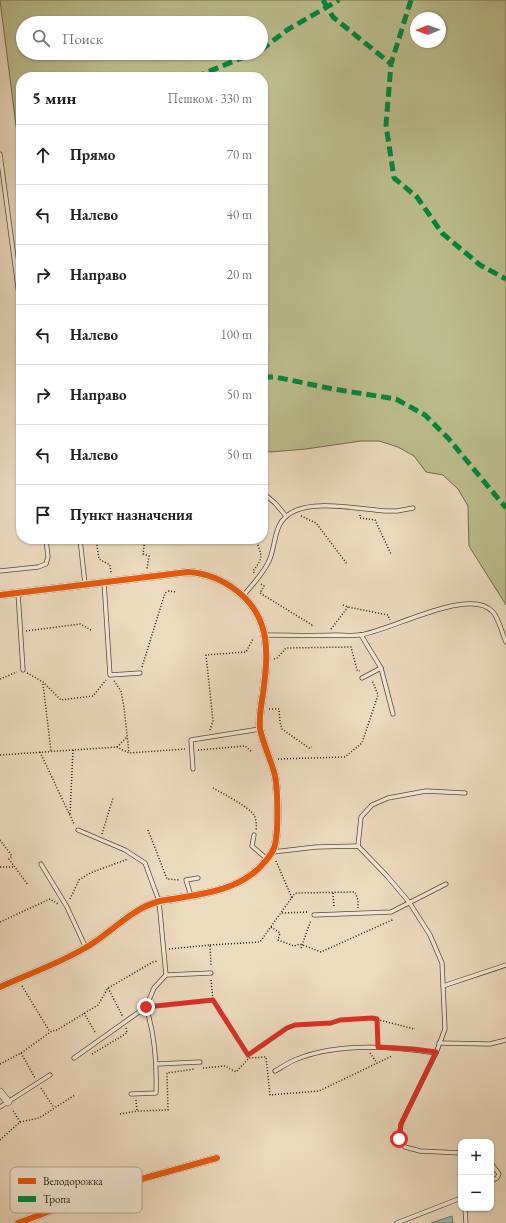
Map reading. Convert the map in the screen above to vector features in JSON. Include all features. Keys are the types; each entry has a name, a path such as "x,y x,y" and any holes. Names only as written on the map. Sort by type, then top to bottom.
{"street":[{"path":"0,594 188,572 205,574 226,583 243,596 258,614 265,635 267,660 260,729 275,773 277,791 276,842 268,860 251,876 222,889 159,901 151,904 136,912 86,948 0,987"},
{"path":"0,1092 8,1102"},
{"path":"142,1179 217,1158"},
{"path":"18,1223 44,1213"}],"lane":[{"path":"0,154 16,273"},
{"path":"268,497 286,516"},
{"path":"243,596 269,561 280,524 286,516 292,512 300,508 317,506 397,511 413,508"},
{"path":"0,571 38,567 46,564 48,557 47,544"},
{"path":"81,544 85,584"},
{"path":"104,582 110,675 140,673"},
{"path":"18,592 23,670"},
{"path":"265,635 361,635 460,603 478,604 489,608 494,612 506,642"},
{"path":"361,635 381,668 393,714"},
{"path":"362,678 381,668"},
{"path":"193,769 191,740 260,729"},
{"path":"358,846 361,817 372,805 388,798 426,791 465,793"},
{"path":"78,830 126,850 145,863 159,901 166,975"},
{"path":"254,835 252,846 268,860"},
{"path":"272,852 316,847 358,846 409,902 430,935 442,963 444,1029 436,1052 401,1124 399,1139 405,1147 420,1151 458,1154"},
{"path":"41,864 64,902 86,948"},
{"path":"191,896 186,880 198,878"},
{"path":"314,915 391,912 446,884"},
{"path":"443,986 506,965"},
{"path":"74,1058 146,1007 154,988 166,975 211,973"},
{"path":"131,1094 156,1093 157,1064 152,1025 146,1007"},
{"path":"439,1043 490,1044 506,1040"},
{"path":"275,1071 296,1060 321,1052 366,1046 436,1052"},
{"path":"157,1064 200,1062"},
{"path":"0,1107 50,1075"},
{"path":"494,1167 499,1174 497,1178 494,1180"},
{"path":"397,1223 458,1199"},
{"path":"465,1211 466,1223"}],"path":[{"path":"358,509 360,518 375,520 391,554"},
{"path":"292,512 316,523 347,564"},
{"path":"97,544 99,559 110,565 112,581"},
{"path":"144,544 143,554 149,556 146,576"},
{"path":"258,544 262,560 253,571 256,580 264,586 260,593 312,625 313,622"},
{"path":"140,673 165,593 176,592"},
{"path":"343,605 388,614 392,625"},
{"path":"327,635 348,607"},
{"path":"20,631 80,624 92,630"},
{"path":"206,737 214,721 206,655 246,652 253,639"},
{"path":"267,660 277,658 286,648 351,647 357,670 369,674 378,695 362,744 345,758 270,759"},
{"path":"0,679 23,670 43,682 61,700 93,696 110,675 121,691 129,753"},
{"path":"43,682 51,751"},
{"path":"261,709 278,709 282,729 309,748 312,747"},
{"path":"117,747 128,737"},
{"path":"0,755 117,747 129,753 182,749 192,751 245,746 252,752"},
{"path":"70,816 73,750"},
{"path":"40,752 78,830"},
{"path":"213,788 254,814 257,828 254,835"},
{"path":"100,839 113,798"},
{"path":"148,830 167,879 186,880"},
{"path":"0,840 12,856 9,859 28,884"},
{"path":"272,852 292,898"},
{"path":"0,922 50,899 59,905 70,899 79,880 90,873 136,857"},
{"path":"0,867 15,867"},
{"path":"164,949 260,942 295,893 355,892 358,900 358,913"},
{"path":"333,893 334,914"},
{"path":"281,913 313,912 314,915 301,948"},
{"path":"271,927 280,933 278,940 294,946 302,945 321,952 392,920 391,912"},
{"path":"210,945 213,1000 248,1055 287,1028 295,1025 331,1023 340,1020 372,1018 414,1029"},
{"path":"0,1064 21,1052 50,1032 57,1030 98,1005 108,988 153,962 165,960"},
{"path":"19,978 24,990 50,1032"},
{"path":"108,988 125,1021"},
{"path":"146,1007 213,1000"},
{"path":"84,1013 99,1039"},
{"path":"377,1019 378,1047"},
{"path":"366,1046 377,1063"},
{"path":"120,1114 137,1111 168,1110 167,1073 225,1066 236,1072 249,1058 266,1057 270,1095 319,1091 392,1056"},
{"path":"136,1094 137,1111"},
{"path":"0,1140 20,1122 38,1118 75,1095"},
{"path":"8,1102 20,1122"}],"green space":[{"path":"0,0 506,0 506,605 469,546 468,506 458,489 443,475 426,472 414,456 398,447 379,441 361,441 306,449 268,451 268,72 16,72 16,126"}],"water":[{"path":"452,1216 453,1223 431,1223"}],"marked path":[{"path":"323,0 333,17 391,64"},
{"path":"268,45 287,30 339,0"},
{"path":"411,0 391,64 386,125 394,178 417,197 442,233 480,265 506,279"},
{"path":"207,72 237,60"},
{"path":"268,377 396,399 425,415 448,438 506,508"}],"cycle path":[{"path":"0,595 188,572 214,578 237,591 257,613 265,638 266,665 260,712 260,729 274,772 277,810 277,832 273,851 261,866 242,881 220,890 161,901 147,906 137,911 94,943 75,954 0,987"},
{"path":"142,1179 217,1158"},
{"path":"18,1223 45,1213"}],"route":[{"path":"146,1007 213,1000 248,1055 287,1028 295,1025 331,1023 340,1020 377,1019 378,1047 436,1052 421,1086 401,1124 399,1139"}]}
